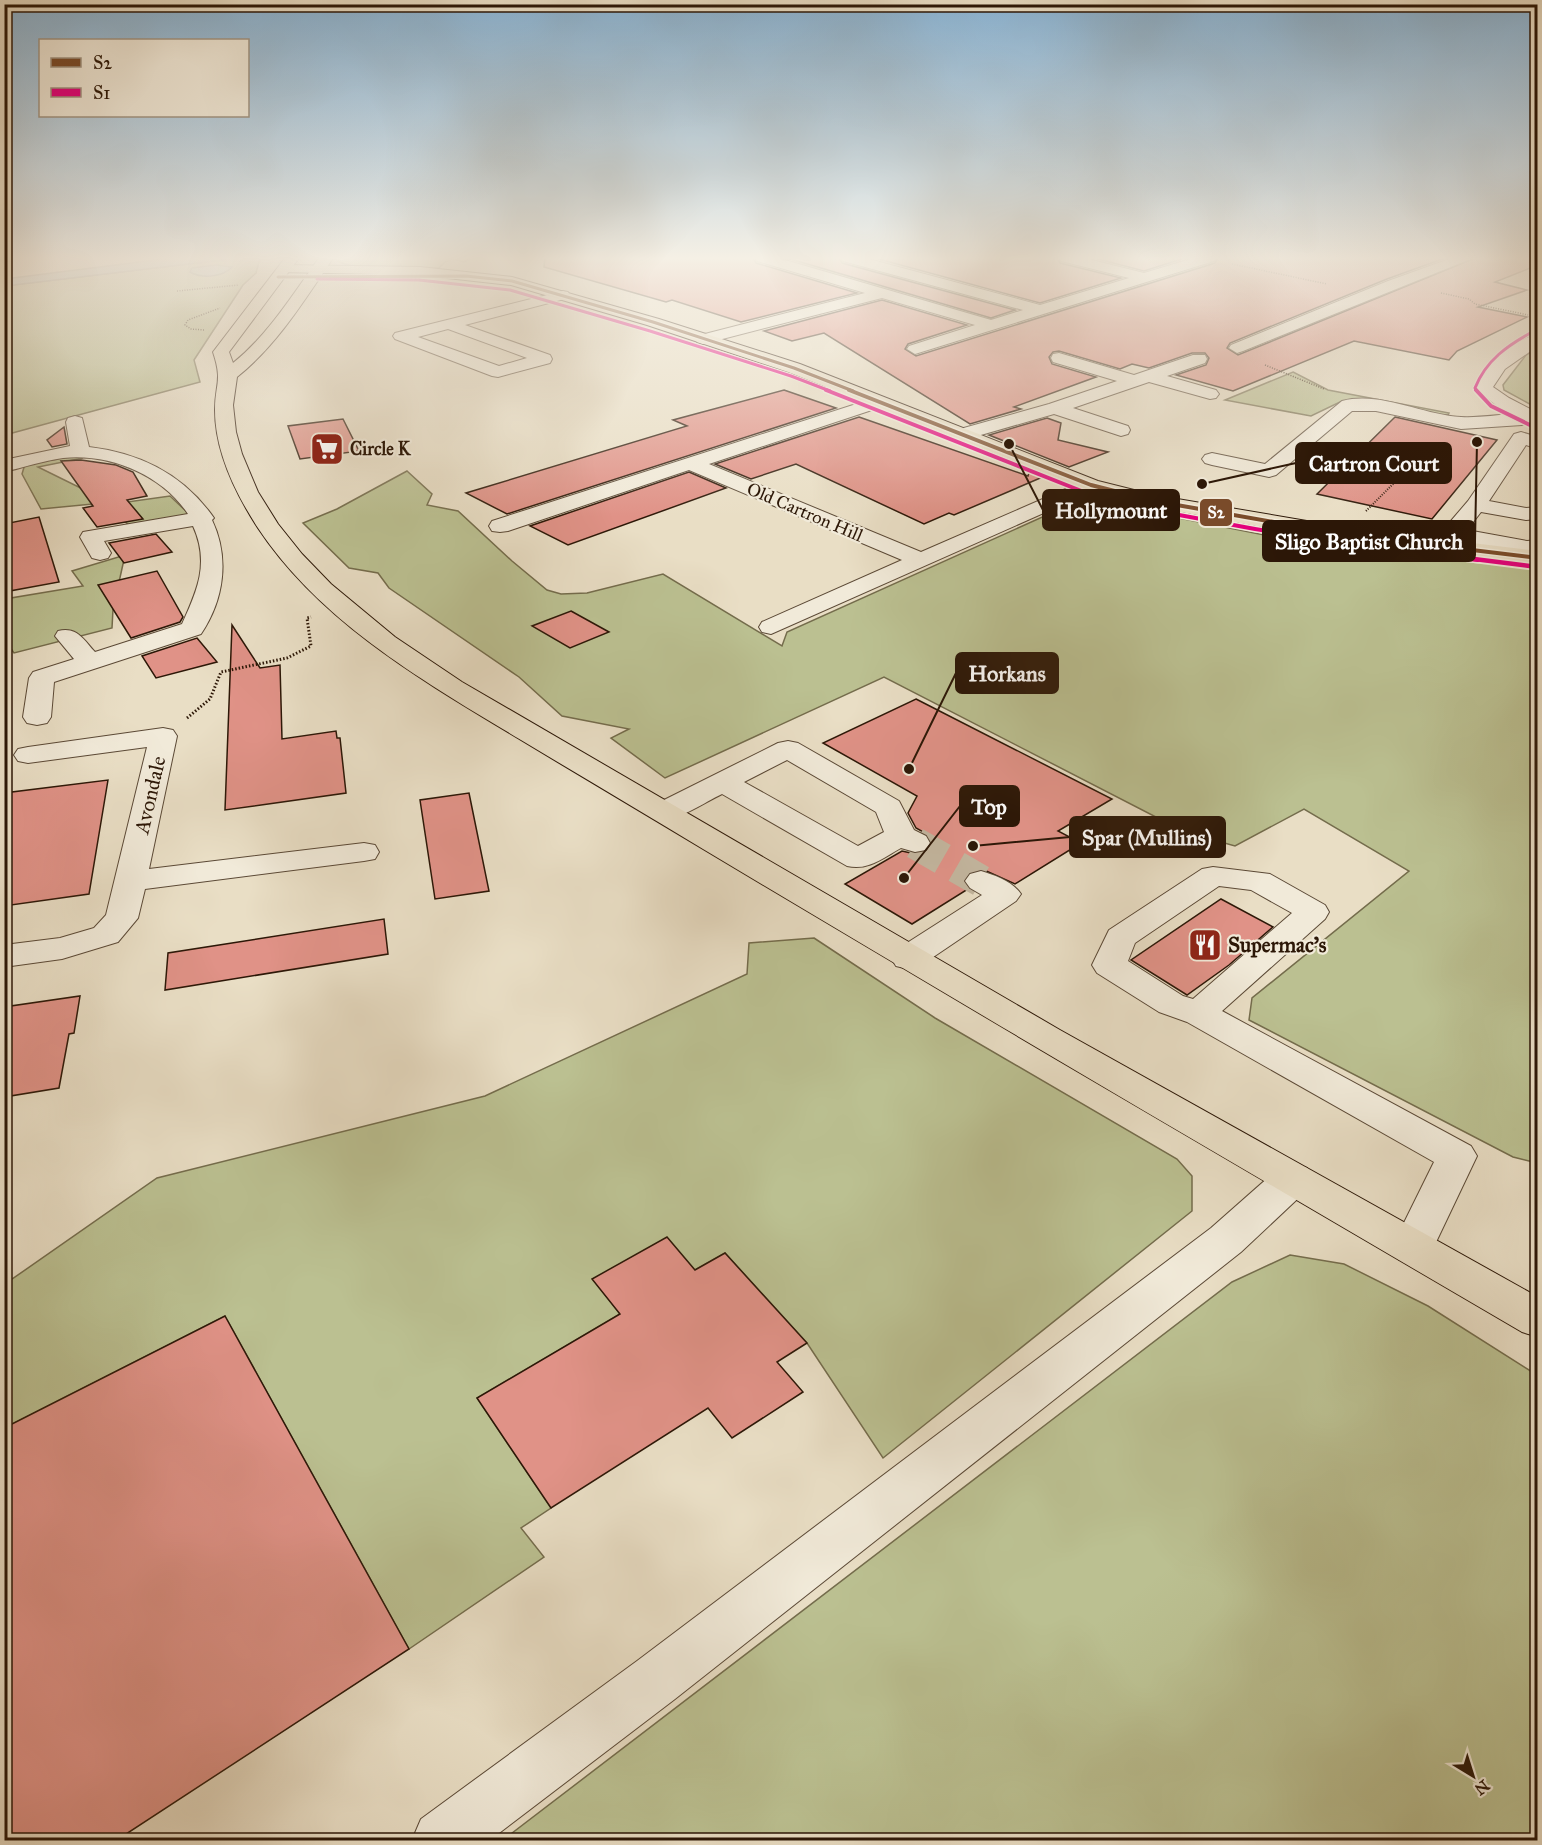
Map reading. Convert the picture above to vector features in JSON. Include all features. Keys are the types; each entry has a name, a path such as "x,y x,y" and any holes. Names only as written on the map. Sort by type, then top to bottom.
{"main road":[{"path":"227,344 221,352 229,375 224,409 231,453 243,484 257,510 294,558 338,604 415,663 908,958 1538,1319"},
{"path":"229,375 254,355 263,344"},
{"path":"720,344 794,368 1023,460 1102,488 1154,501 1348,535 1538,558"}],"street":[{"path":"423,344 498,372 543,359 503,344"},
{"path":"915,349 930,344"},
{"path":"1237,348 1246,344"},
{"path":"1530,344 1513,354 1493,371 1484,388 1487,392 1536,419"},
{"path":"1059,358 1210,394"},
{"path":"960,435 1055,408 1198,359"},
{"path":"1461,423 1487,392"},
{"path":"500,526 878,402"},
{"path":"1212,459 1269,471 1348,405 1376,406 1461,423 1536,419"},
{"path":"1055,408 1121,430"},
{"path":"75,422 80,452"},
{"path":"1538,443 1521,438 1516,458 1452,534 1527,548 1538,547"},
{"path":"4,466 51,455 80,452 138,464 158,473 189,498 203,518 210,537 212,581 192,629 42,678 38,717"},
{"name":"Old Cartron Hill","path":"689,463 921,561"},
{"path":"771,627 1074,492"},
{"path":"1476,505 1526,514 1538,513"},
{"path":"100,553 91,537 203,518"},
{"path":"67,636 90,662"},
{"name":"Avondale","path":"4,956 62,948 106,935 122,918 163,736 28,755"},
{"path":"663,813 723,782 788,749 889,807 908,839 858,859 723,782"},
{"path":"131,881 364,852"},
{"path":"1200,1014 1212,1000 1313,912 1259,881 1213,876 1121,937 1109,965 1171,1004 1200,1014 1457,1156 1413,1247"},
{"path":"908,958 1005,894 981,881"},
{"path":"442,1840 656,1680 1226,1240 1293,1179"}],"path":[{"path":"1237,348 1233,354 1284,370 1330,391"},
{"path":"1348,535 1351,526 1413,464 1427,457 1436,447"},
{"path":"163,736 210,699 221,672 287,658 311,646 307,618 338,604"}],"green space":[{"path":"5,344 204,344 194,360 200,382 5,435"},
{"path":"1537,349 1537,408 1504,390 1503,385 1526,355"},
{"path":"1293,372 1328,390 1449,413 1448,415 1437,415 1362,400 1342,401 1311,416 1225,400"},
{"path":"76,456 83,458 38,467 113,504 170,496 187,512 185,517 130,526 103,503 41,509 22,474 25,464"},
{"path":"407,471 432,494 427,505 458,511 547,590 561,594 587,593 663,574 782,646 787,632 1089,496 1174,517 1280,538 1360,544 1537,565 1537,1163 1513,1157 1249,1020 1252,998 1409,871 1304,809 1235,846 1185,832 884,677 665,778 611,738 629,729 562,716 519,677 389,588 378,573 349,568 303,523 337,509"},
{"path":"125,555 113,609 112,628 14,653 5,640 5,599 83,586 72,571"},
{"path":"814,938 935,1018 1177,1159 1192,1176 1192,1211 883,1458 807,1343 725,1253 695,1270 593,1279 620,1314 477,1398 551,1508 521,1528 544,1557 409,1649 225,1316 5,1428 5,1284 157,1178 485,1096 747,974 749,943"},
{"path":"1290,1255 1344,1264 1428,1306 1537,1375 1537,1840 503,1840 1232,1282"}],"building":[{"path":"842,344 908,344 905,349 916,356 954,344 1229,344 1227,348 1238,355 1265,344 1346,344 1233,391 1176,375 1206,365 1209,358 1205,353 1192,353 1149,368 1132,364 1120,369 1059,351 1053,352 1049,357 1052,364 1096,377 1014,407 1021,409 970,424"},
{"path":"1370,344 1471,344 1457,351 1449,360"},
{"path":"784,390 836,408 507,514 466,493 687,426 673,420"},
{"path":"859,417 1028,476 1030,470 1045,476 954,515 949,513 924,524 796,464 751,479 715,464"},
{"path":"1395,417 1497,440 1432,519 1317,494"},
{"path":"1047,418 1061,423 1058,440 1108,452 1069,467 989,435"},
{"path":"343,419 359,451 300,459 288,426"},
{"path":"64,427 67,444 52,447 47,440"},
{"path":"81,460 116,465 133,472 147,496 127,500 143,519 97,527 83,508 93,506 61,461"},
{"path":"689,472 726,488 568,545 530,526"},
{"path":"39,517 59,582 4,592 4,524"},
{"path":"156,534 172,552 124,563 109,543"},
{"path":"157,571 183,617 180,622 131,638 98,585"},
{"path":"571,611 609,632 570,648 532,626"},
{"path":"232,625 260,668 280,665 282,739 336,731 337,738 340,738 346,793 225,810"},
{"path":"197,638 217,662 156,678 142,656"},
{"path":"916,699 1112,799 1058,831 1081,843 1015,884 982,869 969,872 963,881 968,889 912,924 845,884 902,851 915,854 928,851 932,842 927,834 916,828 908,813 917,796 823,743"},
{"path":"108,780 89,894 4,906 4,793"},
{"path":"469,793 489,891 435,899 420,800"},
{"name":"Supermac's","path":"1221,899 1273,927 1229,965 1187,995 1131,960"},
{"path":"384,919 388,954 165,990 168,953"},
{"path":"80,996 74,1033 69,1034 59,1088 4,1097 4,1007"},
{"path":"667,1237 695,1270 725,1253 807,1343 777,1362 803,1392 732,1438 708,1408 551,1508 477,1398 620,1314 592,1279"},
{"path":"225,1316 409,1649 117,1840 4,1840 4,1428"}],"tunnel":[{"path":"915,843 981,881"}],"transit line":[{"name":"S1","path":"691,344 791,376 1089,494 1152,510 1347,544 1537,567"},
{"name":"S2","path":"721,344 794,368 1091,485 1154,501 1256,520 1348,535 1538,558"},
{"name":"S1","path":"1510,344 1484,369 1475,388 1491,406 1534,427"}],"place":[{"name":"Sligo Baptist Church","path":"1477,442"},
{"name":"Hollymount","path":"1009,444"},
{"name":"Circle K","path":"327,449"},
{"name":"Cartron Court","path":"1202,484"},
{"name":"Horkans","path":"909,769"},
{"name":"Spar (Mullins)","path":"973,846"},
{"name":"Top","path":"904,878"},
{"name":"Supermac's","path":"1205,945"}]}
